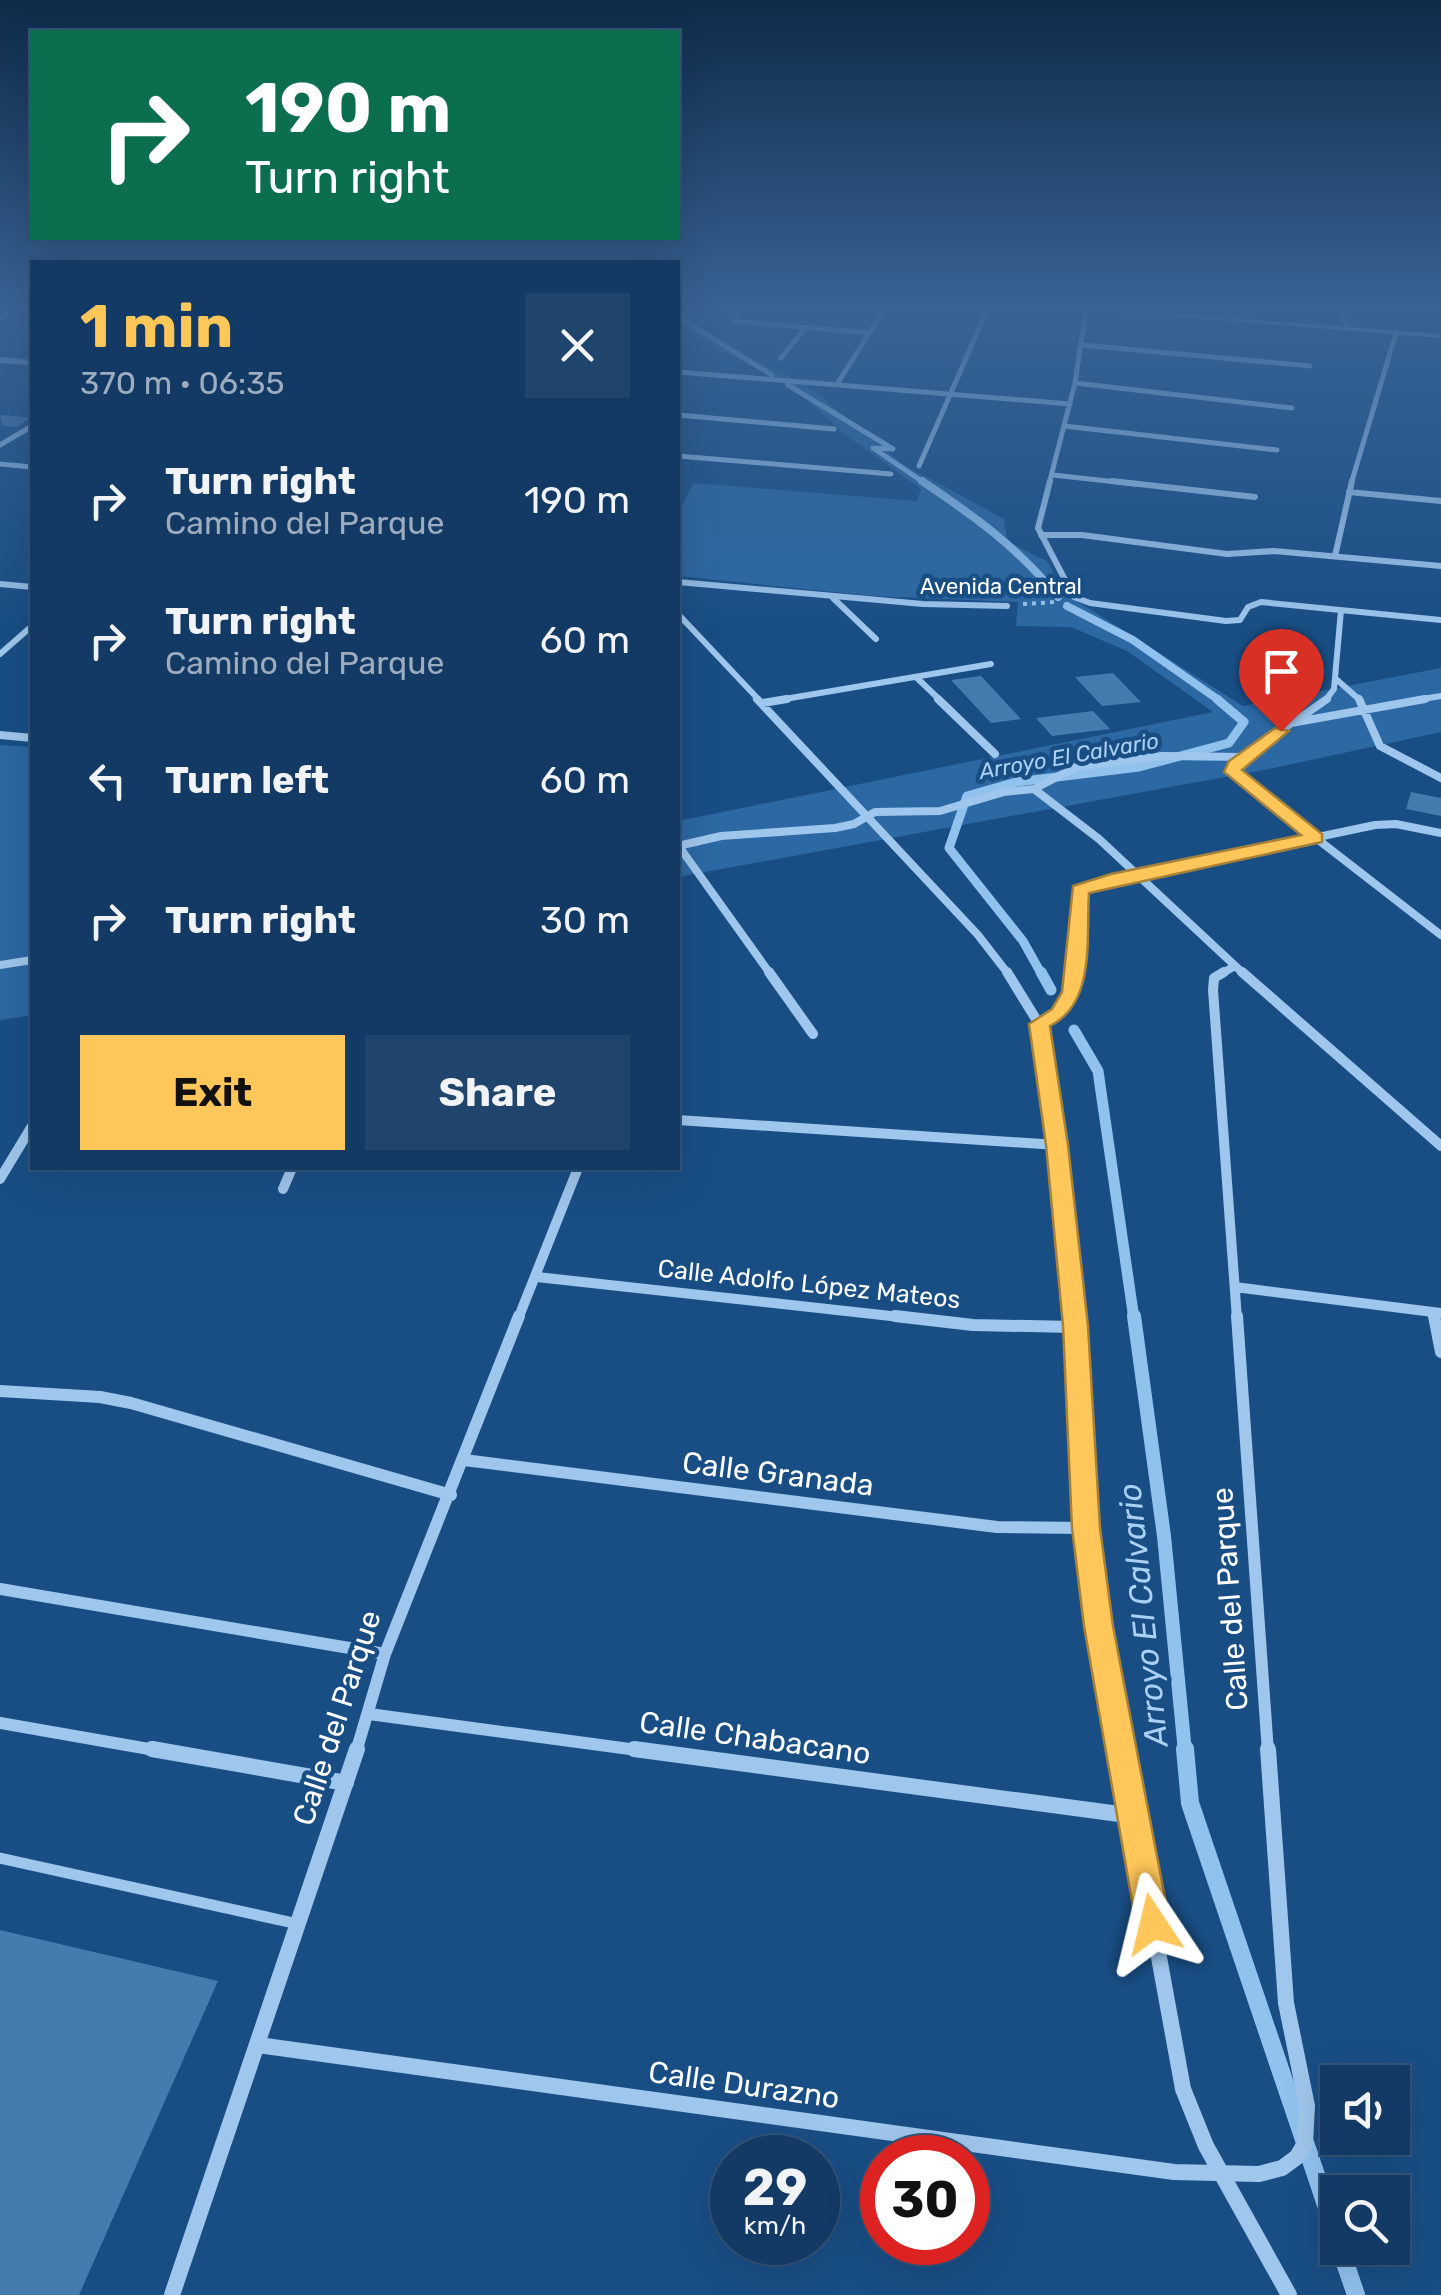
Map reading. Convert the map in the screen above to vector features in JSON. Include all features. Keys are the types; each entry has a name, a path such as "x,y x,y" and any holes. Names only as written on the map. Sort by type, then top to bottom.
{"street":[{"path":"701,417 834,429"},
{"path":"919,466 941,417"},
{"path":"1066,417 1038,528 1080,600"},
{"path":"1335,556 1371,417"},
{"path":"1064,426 1277,450"},
{"path":"0,445 30,427"},
{"path":"1,434 16,435"},
{"path":"680,456 892,474"},
{"path":"0,464 30,467"},
{"path":"1053,475 1255,497"},
{"path":"1349,492 1441,501"},
{"path":"1041,536 1082,535 1227,554 1266,551 1441,566"},
{"name":"Avenida Central","path":"680,582 832,597 1008,606"},
{"path":"0,584 30,587"},
{"path":"832,597 876,639"},
{"name":"Avenida Central","path":"1080,600 1226,621 1240,620 1254,603 1340,610"},
{"path":"1441,620 1340,610 1336,679 1330,698 1233,768 1236,776 1441,935"},
{"path":"680,616 868,814 1004,965 1039,1024 1057,1145 1075,1326 1086,1528 1098,1626 1182,2089 1223,2175 1289,2295"},
{"path":"0,654 30,628"},
{"path":"763,703 990,664"},
{"path":"916,676 995,754"},
{"path":"1336,679 1346,685 1368,712 1380,746 1441,778"},
{"path":"1292,724 1441,696"},
{"path":"0,736 30,738"},
{"path":"680,845 721,836 847,826 868,814 940,811 1004,792 1034,788 1068,770 1124,760 1246,756"},
{"path":"1034,788 1139,874 1235,966 1441,1146"},
{"path":"1039,1024 1060,1012 1072,992 1076,894 1094,884 1386,823 1441,833"},
{"path":"680,848 813,1034"},
{"path":"0,976 5,964 30,960"},
{"name":"Calle del Parque","path":"1223,2175 1261,2174 1286,2167 1302,2148 1310,2128 1308,2096 1286,2003 1213,990 1214,978 1235,966"},
{"path":"680,1120 1057,1145"},
{"path":"0,1179 30,1129"},
{"path":"283,1189 291,1170"},
{"name":"Calle del Parque","path":"172,2295 414,1575 451,1494 577,1170"},
{"name":"Calle Adolfo López Mateos","path":"537,1277 972,1326 1075,1326"},
{"path":"1235,1287 1437,1312 1441,1352"},
{"path":"0,1390 100,1397 131,1404 451,1494"},
{"name":"Calle Granada","path":"464,1460 997,1527 1086,1528"},
{"path":"0,1589 386,1654"},
{"name":"Calle Chabacano","path":"369,1714 1134,1816"},
{"path":"0,1723 346,1784"},
{"name":"Calle Durazno","path":"258,2045 1098,2162 1223,2175"}],"lane":[{"path":"0,1858 298,1924"}],"path":[{"name":"Avenida Central","path":"1008,606 1080,600"}],"shaded area":[{"path":"826,417 846,417 901,463 1004,519 1007,542 1047,561 1066,594 1243,706 1441,668 1441,732 1269,769 680,877 680,821 1213,712 1127,651 1071,627 1016,626 1018,602 872,596 680,576 680,510 693,483 917,501 921,489"},
{"path":"0,745 30,747 30,1015 0,1020"}],"building":[{"path":"1,417 30,417 17,427 3,426"},
{"path":"1113,673 1141,702 1102,706 1075,677"},
{"path":"981,676 1021,719 991,723 951,680"},
{"path":"1093,711 1110,729 1052,736 1036,718"},
{"path":"1411,792 1441,798 1441,816 1406,809"},
{"path":"0,1930 218,1981 79,2295 0,2295"}],"waterway":[{"name":"Arroyo El Calvario","path":"841,417 893,449 873,448 926,484"},
{"name":"Arroyo El Calvario","path":"922,481 995,534 1058,597"},
{"name":"Arroyo El Calvario","path":"1067,606 1133,640 1220,701"},
{"name":"Arroyo El Calvario","path":"1042,975 1023,941 949,848 967,796 1016,782 1139,767 1229,743 1244,722 1217,699"},
{"name":"Arroyo El Calvario","path":"1041,972 1051,990"},
{"name":"Arroyo El Calvario","path":"1074,1030 1098,1071 1134,1319"},
{"name":"Arroyo El Calvario","path":"1134,1316 1164,1536 1185,1752"},
{"name":"Arroyo El Calvario","path":"1185,1749 1190,1803 1320,2187"},
{"name":"Arroyo El Calvario","path":"1346,2265 1356,2295"}],"route":[{"path":"1153,1924 1098,1626 1086,1528 1075,1326 1048,1068 1039,1024 1054,1018 1072,992 1076,894 1080,890 1111,880 1315,838 1233,772 1235,764 1281,731"}]}
